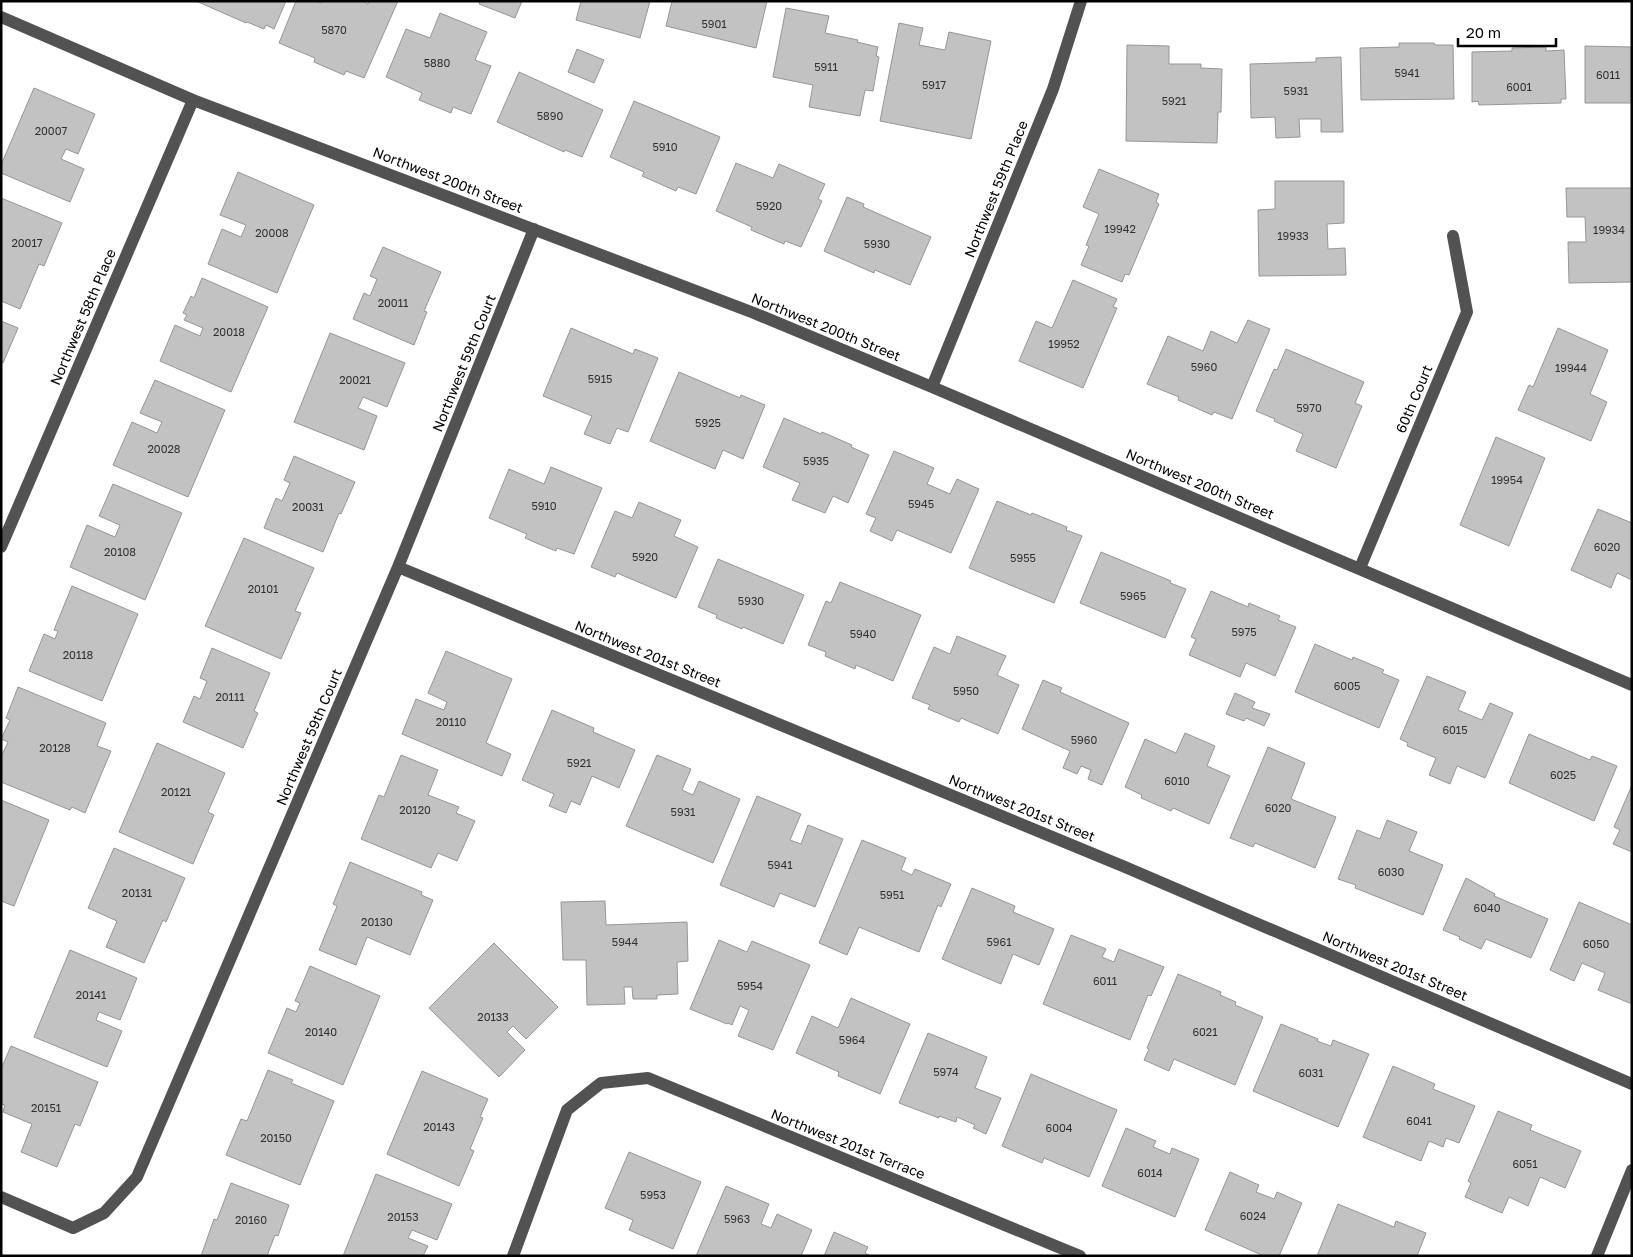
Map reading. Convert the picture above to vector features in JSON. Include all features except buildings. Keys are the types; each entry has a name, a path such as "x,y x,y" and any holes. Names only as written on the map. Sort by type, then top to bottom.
{"street":[{"name":"Northwest 59th Place","path":"932,387 1053,89 1081,1"},
{"name":"Northwest 200th Street","path":"1,17 193,100 754,313 1360,568 1632,685"},
{"name":"Northwest 58th Place","path":"1,546 193,100"},
{"name":"Northwest 59th Court","path":"1,1197 73,1228 104,1213 136,1177 398,567 534,229"},
{"name":"60th Court","path":"1360,568 1467,312 1453,236"},
{"name":"Northwest 201st Street","path":"398,567 1125,867 1632,1084"},
{"name":"Northwest 201st Terrace","path":"513,1256 567,1110 601,1083 648,1078 1080,1256"},
{"path":"1597,1256 1632,1170"}]}
